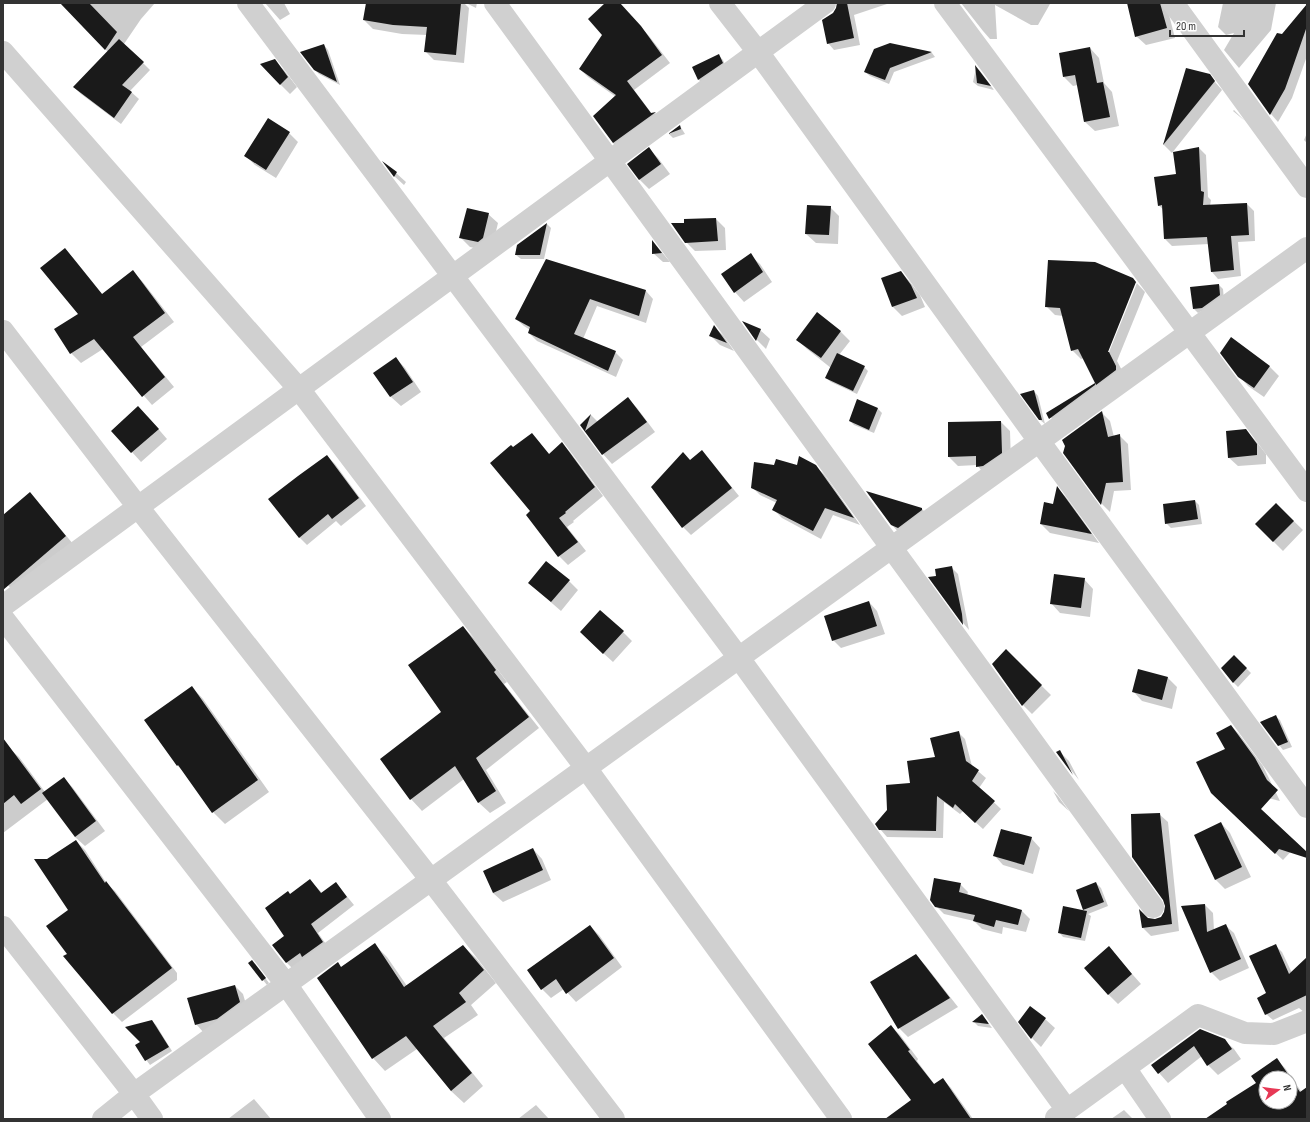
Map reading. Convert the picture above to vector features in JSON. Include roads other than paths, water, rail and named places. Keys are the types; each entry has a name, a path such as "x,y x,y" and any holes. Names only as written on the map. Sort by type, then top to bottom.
{"street":[{"path":"248,3 739,658 1061,1115 1198,1015 1245,1033 1274,1034 1307,1021"},
{"path":"495,3 1154,907"},
{"path":"720,3 758,52 1039,442 1307,807"},
{"path":"3,606 825,3"},
{"path":"945,3 1307,491"},
{"path":"1173,3 1307,187"},
{"path":"3,52 299,389 586,768 841,1119"},
{"path":"103,1119 134,1094 286,984 1307,248"},
{"path":"3,331 138,507 431,880 614,1119"},
{"path":"3,618 286,984 380,1119"},
{"path":"3,927 152,1119"},
{"path":"1125,1068 1160,1119"}]}
